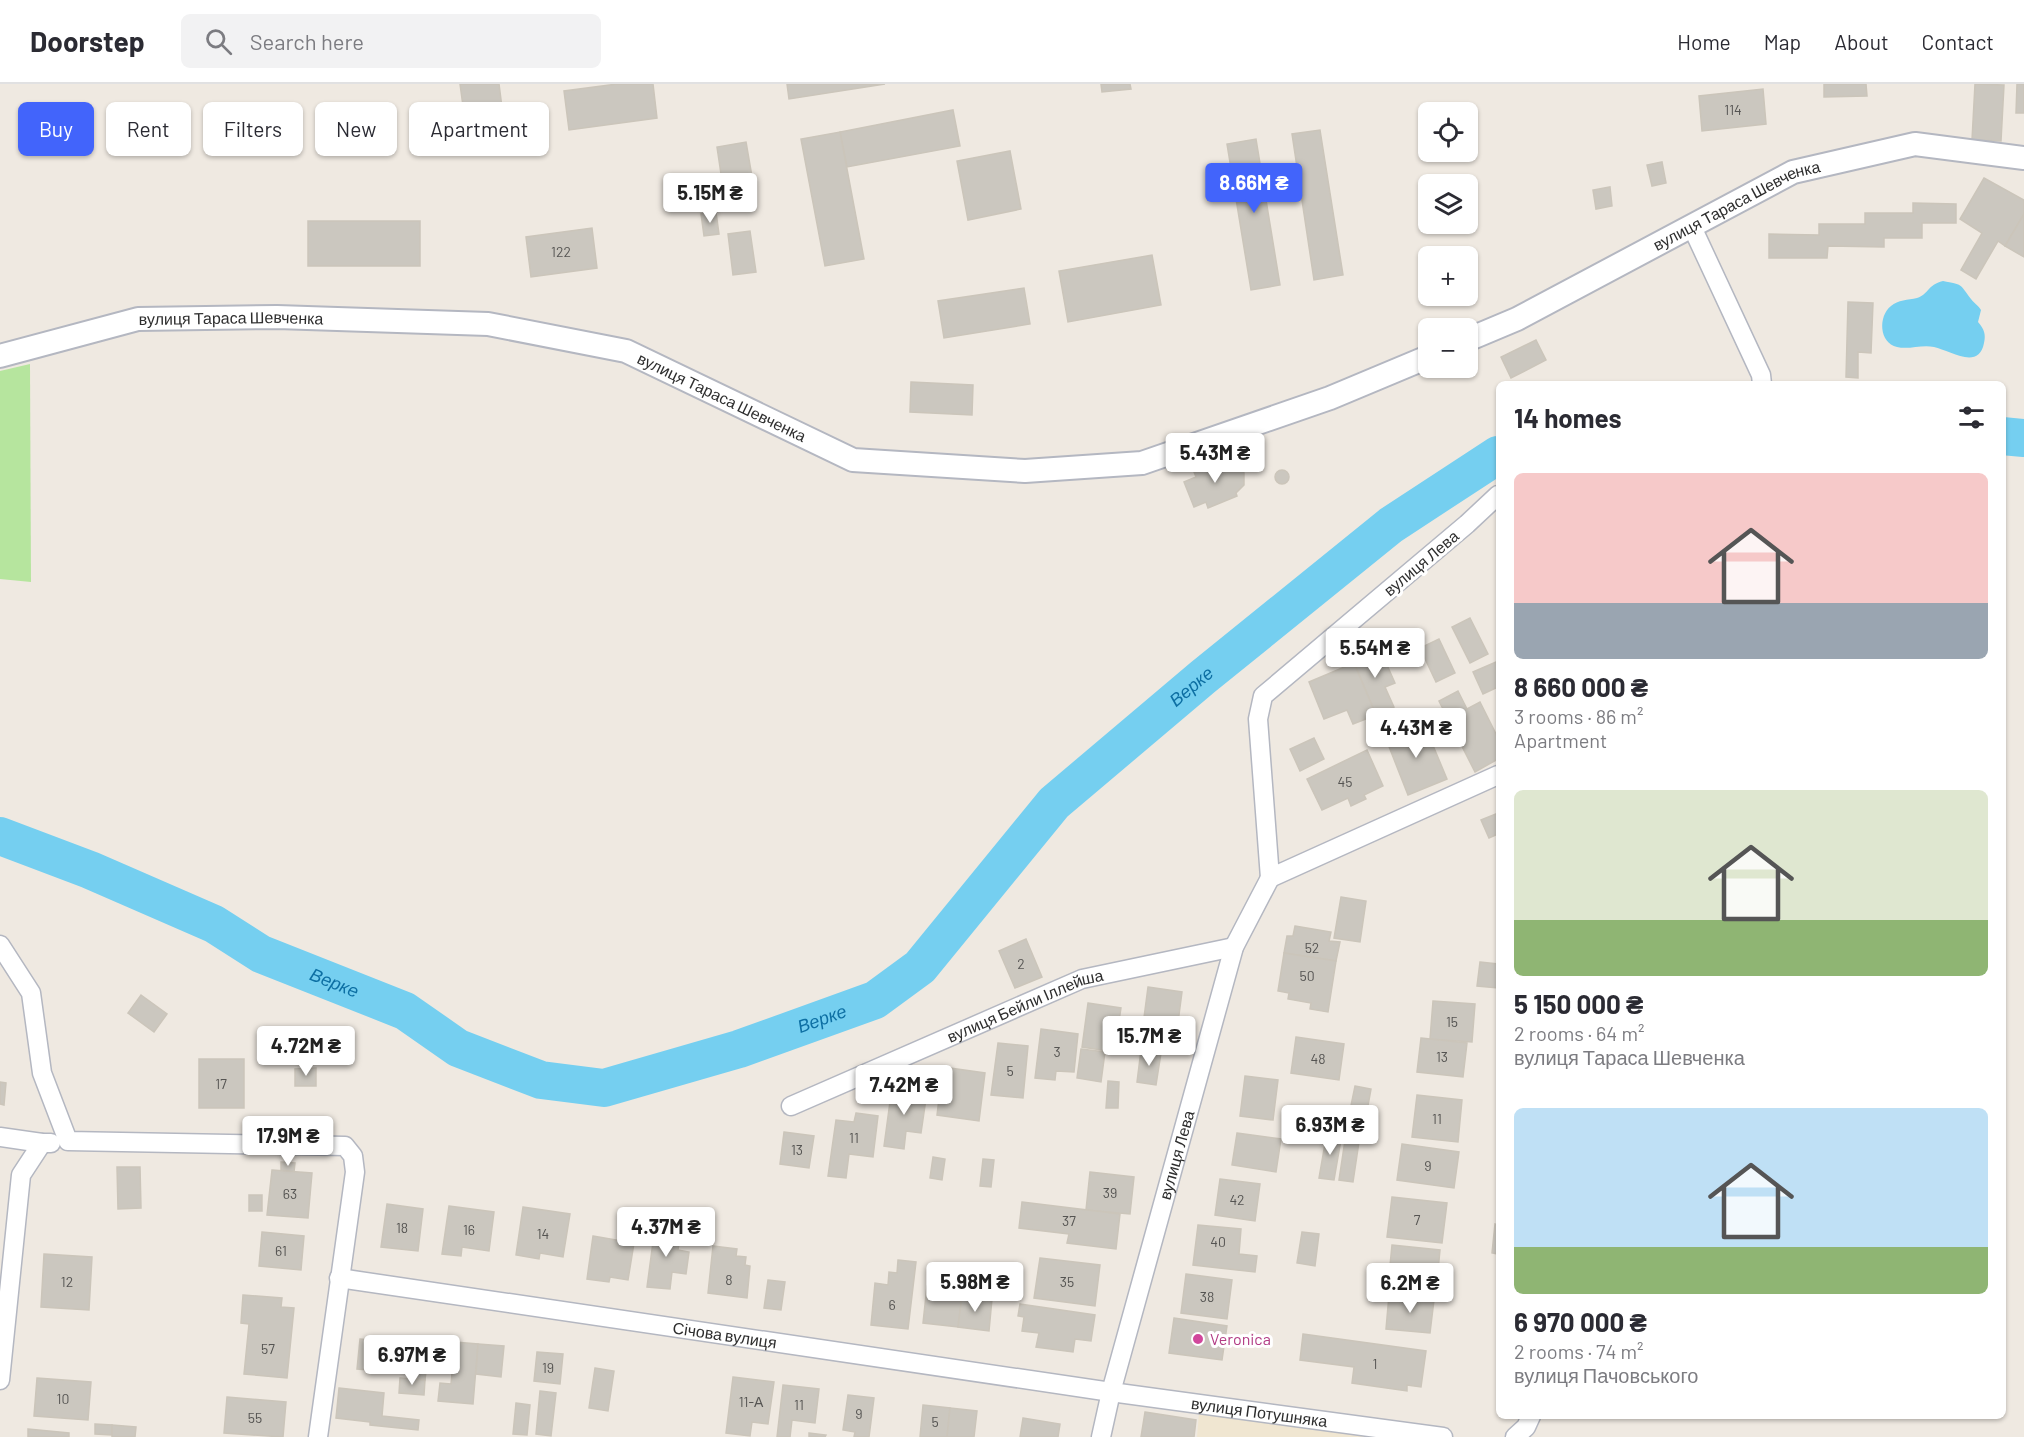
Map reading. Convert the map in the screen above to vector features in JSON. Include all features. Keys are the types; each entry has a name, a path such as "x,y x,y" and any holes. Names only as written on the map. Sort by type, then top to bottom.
{"street":[{"name":"вулиця Тараса Шевченка","path":"1478,335 1517,319 1793,172 1915,144 2024,158"},
{"path":"1692,227 1761,379"},
{"name":"вулиця Тараса Шевченка","path":"0,356 138,319 277,317 488,324 626,351 853,460 1025,471 1142,463 1330,398 1418,361"},
{"name":"вулиця Лева","path":"1101,1437 1111,1392 1234,947 1270,878 1258,719 1263,696 1496,497"},
{"path":"1270,878 1496,776"},
{"path":"0,945 31,993 42,1073 68,1141"},
{"name":"вулиця Бейли Іллейша","path":"791,1106 1082,979 1234,947"},
{"path":"0,1137 42,1143 68,1141 345,1146 353,1156 355,1172 318,1437"},
{"path":"0,1380 21,1175 42,1143"},
{"name":"Січова вулиця","path":"339,1278 1111,1392"},
{"name":"вулиця Потушняка","path":"1111,1392 1443,1437"},
{"path":"1515,1437 1526,1427 1529,1419"}],"shaded area":[{"path":"1199,1413 1390,1437 1197,1437"}],"green space":[{"path":"30,364 31,582 0,579 0,371"}],"water":[{"path":"1943,281 1960,286 1981,310 1978,322 1985,337 1981,351 1976,356 1963,357 1934,347 1897,347 1891,344 1884,335 1882,322 1891,306 1903,300 1917,298"}],"building":[{"path":"460,84 499,84 501,102 462,102"},
{"path":"617,84 653,84 657,118 569,130 564,91"},
{"path":"787,84 885,84 789,99"},
{"path":"1101,84 1130,84 1131,89 1102,92"},
{"path":"1824,84 1866,84 1867,96 1824,97"},
{"path":"1975,84 2004,85 2001,141 1972,140"},
{"path":"2017,84 2024,84 2024,113 2016,113"},
{"path":"1763,89 1766,124 1702,131 1699,96"},
{"path":"953,110 960,146 847,167 840,132"},
{"path":"1320,130 1343,275 1314,280 1292,134"},
{"path":"840,132 864,259 825,266 801,139"},
{"path":"1256,139 1280,285 1251,290 1227,144"},
{"path":"746,142 755,194 708,202 703,177 721,174 717,147"},
{"path":"1010,151 1021,209 968,220 957,161"},
{"path":"1662,162 1666,183 1652,186 1647,165"},
{"path":"1984,178 2024,200 2024,214 2005,246 1998,241 1976,279 1961,270 1982,233 1960,219"},
{"path":"1610,187 1612,206 1596,209 1593,190"},
{"path":"1913,203 1956,204 1956,223 1922,223 1922,238 1884,238 1884,247 1828,246 1827,258 1769,258 1769,234 1819,235 1819,224 1865,224 1865,213 1913,213"},
{"path":"716,212 719,234 704,236 701,214"},
{"path":"2024,214 2024,257 2005,246"},
{"path":"308,221 420,221 420,266 308,266"},
{"path":"592,228 597,268 531,277 526,237"},
{"path":"750,231 756,272 733,275 728,234"},
{"path":"1152,255 1161,305 1068,322 1059,271"},
{"path":"1024,288 1030,324 944,338 938,301"},
{"path":"1848,302 1873,303 1871,353 1858,352 1858,378 1846,377"},
{"path":"1536,340 1546,360 1511,378 1501,357"},
{"path":"911,382 973,385 972,415 910,412"},
{"path":"1223,460 1224,464 1236,464 1241,468 1244,473 1244,485 1236,493 1237,496 1208,508 1206,502 1194,507 1184,482 1196,477 1194,472"},
{"path":"1279,470 1285,470 1289,477 1285,484 1279,484 1275,480 1275,474"},
{"path":"1470,618 1488,654 1470,663 1452,627"},
{"path":"1439,639 1455,673 1436,682 1420,648"},
{"path":"1379,647 1395,683 1385,687 1394,707 1376,715 1352,658"},
{"path":"1496,662 1496,688 1483,694 1473,672"},
{"path":"1354,663 1376,715 1353,724 1347,710 1324,719 1309,682"},
{"path":"1458,691 1467,709 1480,702 1496,734 1496,760 1475,772 1439,701"},
{"path":"1424,724 1447,779 1408,795 1386,739"},
{"path":"1314,738 1324,759 1300,771 1290,749"},
{"path":"1367,750 1383,786 1364,795 1366,799 1351,806 1348,798 1322,810 1307,779"},
{"path":"1496,814 1496,835 1489,838 1481,820"},
{"path":"1341,897 1366,901 1360,942 1334,938"},
{"path":"1295,926 1331,932 1329,941 1340,942 1336,961 1284,953 1287,936 1293,936"},
{"path":"1026,939 1042,977 1015,988 999,951"},
{"path":"1284,953 1336,961 1328,1012 1310,1009 1311,1003 1288,999 1289,993 1278,991"},
{"path":"1480,962 1496,964 1496,988 1477,986"},
{"path":"1148,987 1182,992 1174,1053 1140,1048"},
{"path":"141,995 167,1014 154,1032 128,1013"},
{"path":"1433,1001 1475,1004 1472,1042 1430,1039"},
{"path":"1088,1003 1121,1008 1114,1052 1082,1047"},
{"path":"1041,1029 1078,1034 1074,1072 1056,1071 1055,1080 1035,1078"},
{"path":"1296,1037 1344,1044 1339,1080 1291,1073"},
{"path":"1421,1038 1467,1043 1463,1077 1417,1072"},
{"path":"998,1043 1028,1046 1023,1098 991,1095"},
{"path":"1081,1049 1105,1052 1101,1082 1077,1078"},
{"path":"1141,1050 1161,1053 1156,1085 1137,1082"},
{"path":"199,1059 244,1059 244,1108 199,1108"},
{"path":"943,1067 985,1073 979,1121 937,1115"},
{"path":"316,1068 316,1086 295,1086 295,1069"},
{"path":"1245,1076 1278,1080 1273,1120 1240,1116"},
{"path":"1108,1081 1119,1082 1118,1108 1106,1108"},
{"path":"0,1082 6,1083 4,1105 0,1104"},
{"path":"1355,1086 1371,1089 1363,1133 1346,1130"},
{"path":"892,1087 927,1092 921,1133 906,1131 904,1149 884,1146"},
{"path":"1417,1095 1462,1100 1458,1142 1412,1137"},
{"path":"856,1113 878,1116 873,1157 849,1154 846,1178 828,1176 836,1120 854,1122"},
{"path":"784,1132 814,1136 809,1168 780,1164"},
{"path":"1327,1132 1342,1134 1334,1180 1319,1178"},
{"path":"1237,1133 1281,1139 1276,1172 1232,1165"},
{"path":"1345,1140 1359,1142 1353,1182 1339,1180"},
{"path":"1402,1144 1459,1152 1454,1188 1397,1180"},
{"path":"933,1157 945,1159 942,1180 930,1178"},
{"path":"983,1159 994,1160 991,1187 980,1186"},
{"path":"281,1162 295,1163 294,1172 281,1170"},
{"path":"117,1167 140,1167 141,1208 118,1209"},
{"path":"272,1170 312,1173 308,1218 267,1215"},
{"path":"1090,1172 1134,1177 1130,1214 1086,1210"},
{"path":"1220,1179 1260,1184 1255,1221 1215,1215"},
{"path":"249,1195 262,1195 262,1211 249,1211"},
{"path":"1392,1197 1447,1203 1442,1243 1387,1237"},
{"path":"1022,1202 1120,1214 1116,1249 1067,1243 1069,1234 1019,1228"},
{"path":"387,1204 423,1209 418,1251 381,1247"},
{"path":"449,1206 494,1212 489,1251 462,1247 461,1256 442,1254"},
{"path":"523,1207 570,1214 563,1257 540,1253 539,1259 516,1255"},
{"path":"640,1208 657,1211 654,1236 636,1233"},
{"path":"1495,1224 1496,1254 1492,1253"},
{"path":"1198,1225 1241,1229 1239,1254 1257,1256 1255,1272 1193,1265"},
{"path":"655,1227 681,1231 678,1250 689,1252 686,1274 672,1272 670,1289 647,1287"},
{"path":"262,1232 304,1236 301,1270 259,1266"},
{"path":"1302,1232 1319,1234 1315,1266 1297,1263"},
{"path":"593,1236 634,1243 628,1280 610,1277 609,1282 587,1279"},
{"path":"1392,1245 1440,1250 1436,1291 1388,1286"},
{"path":"713,1246 737,1249 736,1256 746,1257 745,1265 750,1266 747,1298 708,1293"},
{"path":"44,1254 92,1257 89,1310 41,1307"},
{"path":"1040,1258 1100,1265 1095,1306 1034,1298"},
{"path":"898,1260 916,1262 908,1329 871,1325 875,1283 888,1285 889,1272 897,1273"},
{"path":"1186,1274 1232,1280 1227,1319 1181,1313"},
{"path":"768,1280 785,1282 781,1310 764,1308"},
{"path":"927,1286 963,1290 958,1327 923,1323"},
{"path":"243,1295 282,1298 281,1307 294,1308 287,1378 244,1374 249,1324 241,1323"},
{"path":"1389,1295 1434,1300 1430,1333 1386,1329"},
{"path":"962,1296 992,1299 989,1331 958,1327"},
{"path":"1020,1304 1095,1315 1091,1341 1075,1339 1073,1352 1036,1347 1039,1333 1022,1331 1024,1317 1018,1316"},
{"name":"Veronica","path":"1174,1318 1227,1326 1222,1360 1169,1353"},
{"path":"1303,1334 1426,1351 1421,1387 1407,1385 1407,1391 1352,1383 1354,1367 1300,1360"},
{"path":"360,1339 396,1342 393,1372 357,1369"},
{"path":"455,1342 478,1344 473,1404 438,1401 440,1383 451,1384"},
{"path":"416,1344 429,1346 425,1380 412,1378"},
{"path":"478,1344 504,1346 501,1377 476,1374"},
{"path":"537,1352 563,1354 560,1384 534,1381"},
{"path":"595,1368 614,1371 608,1411 589,1408"},
{"path":"733,1377 774,1382 768,1424 752,1422 750,1436 726,1433"},
{"path":"37,1378 91,1382 88,1420 34,1416"},
{"path":"400,1378 425,1380 424,1395 399,1393"},
{"path":"783,1385 819,1389 815,1423 792,1420 790,1437 777,1437"},
{"path":"339,1388 384,1393 382,1416 419,1420 418,1430 370,1425 370,1422 336,1418"},
{"path":"540,1391 556,1393 551,1436 536,1434"},
{"path":"848,1395 874,1398 869,1437 854,1437 855,1432 843,1430"},
{"path":"227,1397 286,1402 283,1437 224,1433"},
{"path":"516,1403 530,1405 527,1435 513,1434"},
{"path":"923,1405 950,1408 947,1437 920,1437"},
{"path":"950,1408 977,1411 974,1437 947,1437"},
{"path":"1145,1412 1196,1420 1194,1437 1141,1437"},
{"path":"1023,1418 1060,1424 1058,1437 1020,1437"},
{"path":"95,1424 112,1425 112,1435 95,1434"},
{"path":"112,1425 136,1427 135,1437 112,1437"},
{"path":"28,1429 69,1433 69,1437 28,1437"},
{"path":"809,1433 826,1435 825,1437 809,1437"}],"waterway":[{"name":"Верке","path":"2006,436 2024,438"},
{"name":"Верке","path":"0,836 90,870 214,924 261,954 405,1011 458,1048 541,1080 604,1088 739,1049 875,1000 920,967 1054,803 1203,677 1391,525 1496,456"}],"place":[{"name":"Veronica","path":"1198,1339"}]}
